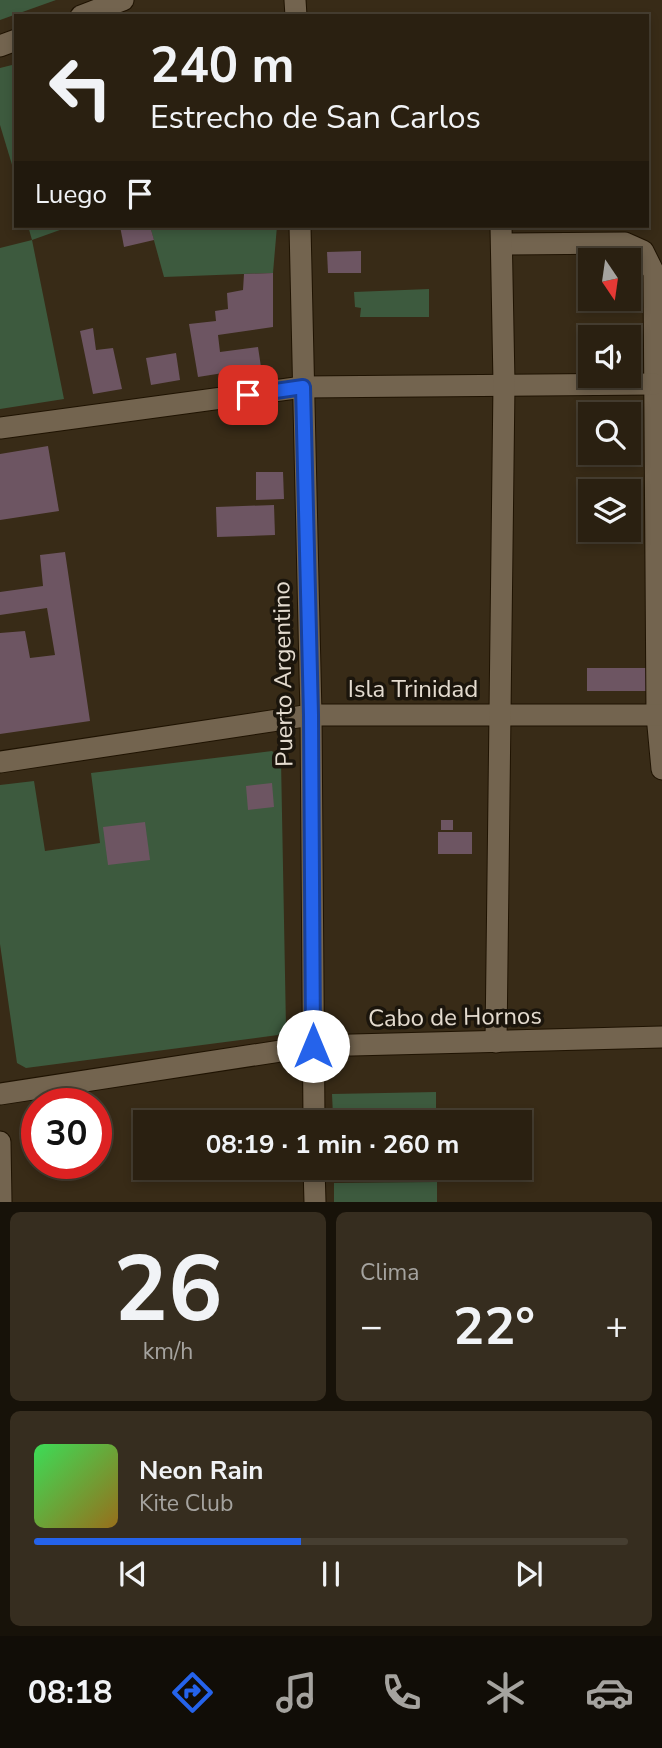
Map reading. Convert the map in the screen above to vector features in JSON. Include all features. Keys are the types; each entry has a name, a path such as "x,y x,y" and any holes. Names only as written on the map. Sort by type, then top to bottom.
{"street":[{"path":"86,14 123,0"},
{"name":"Puerto Argentino","path":"300,228 311,715 314,1110"},
{"path":"496,1042 504,383 501,235 625,243 643,251 654,273 662,769"},
{"path":"0,428 303,387 504,383 654,384"},
{"name":"Isla Trinidad","path":"0,762 311,715 660,715"},
{"name":"Cabo de Hornos","path":"0,1094 313,1046 662,1037"},
{"path":"0,1142 1,1202"},
{"path":"314,1180 315,1202"}],"green space":[{"path":"0,0 56,0 14,14 0,20"},
{"path":"14,64 14,171 0,125 0,68"},
{"path":"29,228 65,228 32,240"},
{"path":"151,228 277,228 273,273 164,277"},
{"path":"32,240 64,399 0,409 0,248"},
{"path":"429,289 429,317 360,317 361,308 355,307 354,292"},
{"path":"272,751 281,760 286,1027 278,1035 26,1068 17,1063 0,944 0,785 34,781 45,851 100,843 91,773"},
{"path":"436,1092 436,1110 333,1110 332,1094"},
{"path":"437,1182 437,1202 334,1202 334,1183"}],"building":[{"path":"120,228 151,228 154,240 124,247"},
{"path":"361,251 361,273 328,273 327,252"},
{"path":"273,273 273,327 218,335 220,352 258,347 261,367 198,377 189,324 216,321 215,311 228,309 227,293 243,290 244,274"},
{"path":"93,328 96,350 113,348 122,389 93,394 80,331"},
{"path":"176,353 180,380 151,385 146,358"},
{"path":"48,446 59,511 0,520 0,454"},
{"path":"256,472 283,472 284,499 256,500"},
{"path":"274,505 275,535 217,537 216,507"},
{"path":"65,552 90,721 0,734 0,633 25,631 30,658 55,655 47,608 0,615 0,592 43,586 40,555"},
{"path":"587,668 653,668 653,691 587,691"},
{"path":"272,783 274,807 248,810 246,786"},
{"path":"441,820 453,820 453,830 441,830"},
{"path":"145,822 150,860 108,865 103,827"},
{"path":"438,832 472,832 472,854 438,854"}],"route":[{"path":"248,395 303,387 311,715 313,1046"}]}
